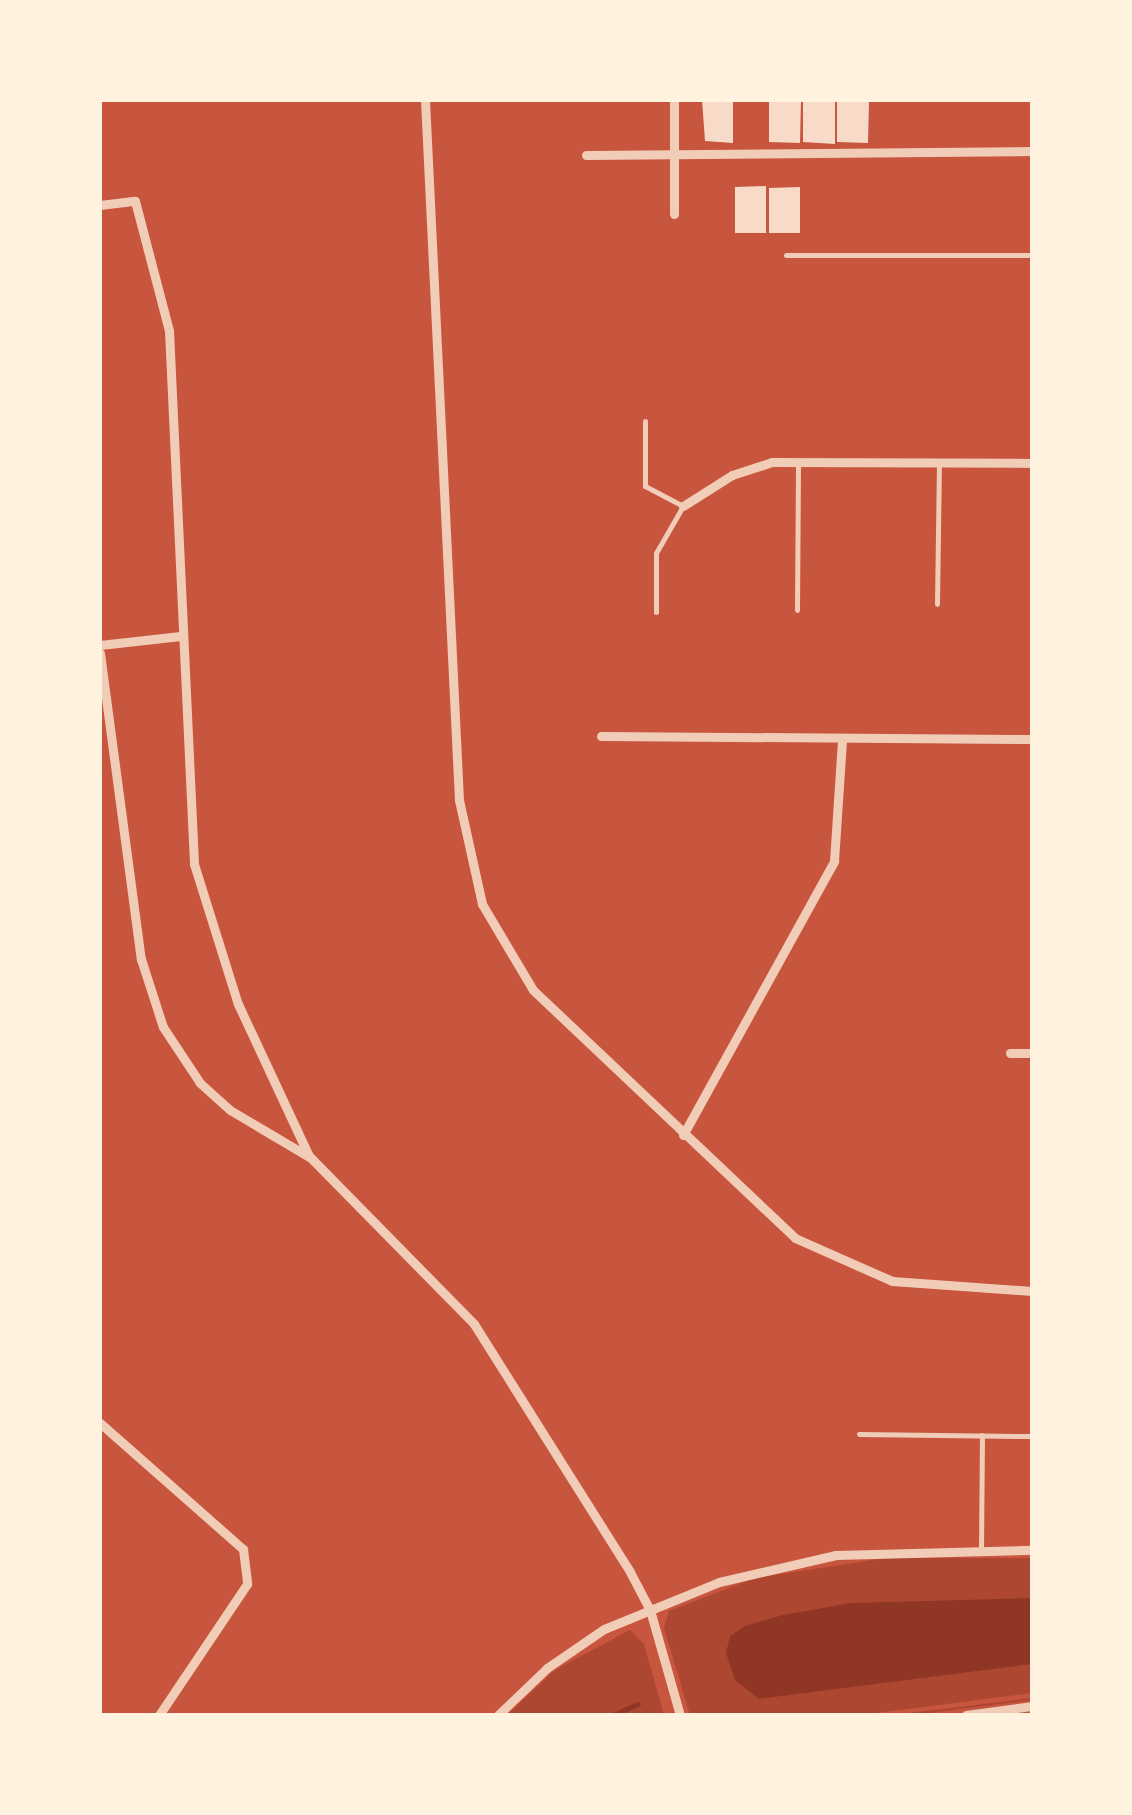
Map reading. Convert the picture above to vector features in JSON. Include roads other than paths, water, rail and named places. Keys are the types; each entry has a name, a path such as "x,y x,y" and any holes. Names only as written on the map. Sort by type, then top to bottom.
{"street":[{"path":"425,100 458,800 482,904 533,990 795,1238 892,1280 1032,1291"},
{"path":"674,100 674,214"},
{"path":"586,155 1032,151"},
{"path":"100,206 135,201 169,330 191,833 203,902 244,1019 311,1158"},
{"path":"683,506 732,475 772,462 1032,463"},
{"path":"100,645 180,636"},
{"path":"100,652 141,959 162,1027 200,1083 230,1110 311,1158 474,1324 582,1488 650,1610 680,1715"},
{"path":"601,736 1032,740"},
{"path":"683,1135 834,861 842,740"},
{"path":"1010,1053 1032,1054"},
{"path":"100,1424 243,1549 247,1584 159,1715"},
{"path":"498,1715 547,1668 604,1629 780,1565 897,1550 1032,1550"},
{"path":"966,1715 1032,1706"}],"lane":[{"path":"786,255 1032,255"},
{"path":"645,421 645,486 683,506 656,552 656,612"},
{"path":"797,610 798,462"},
{"path":"937,604 939,462"},
{"path":"859,1434 1032,1436"},
{"path":"982,1435 982,1550"}],"waterway":[{"path":"613,1715 638,1704"}]}
